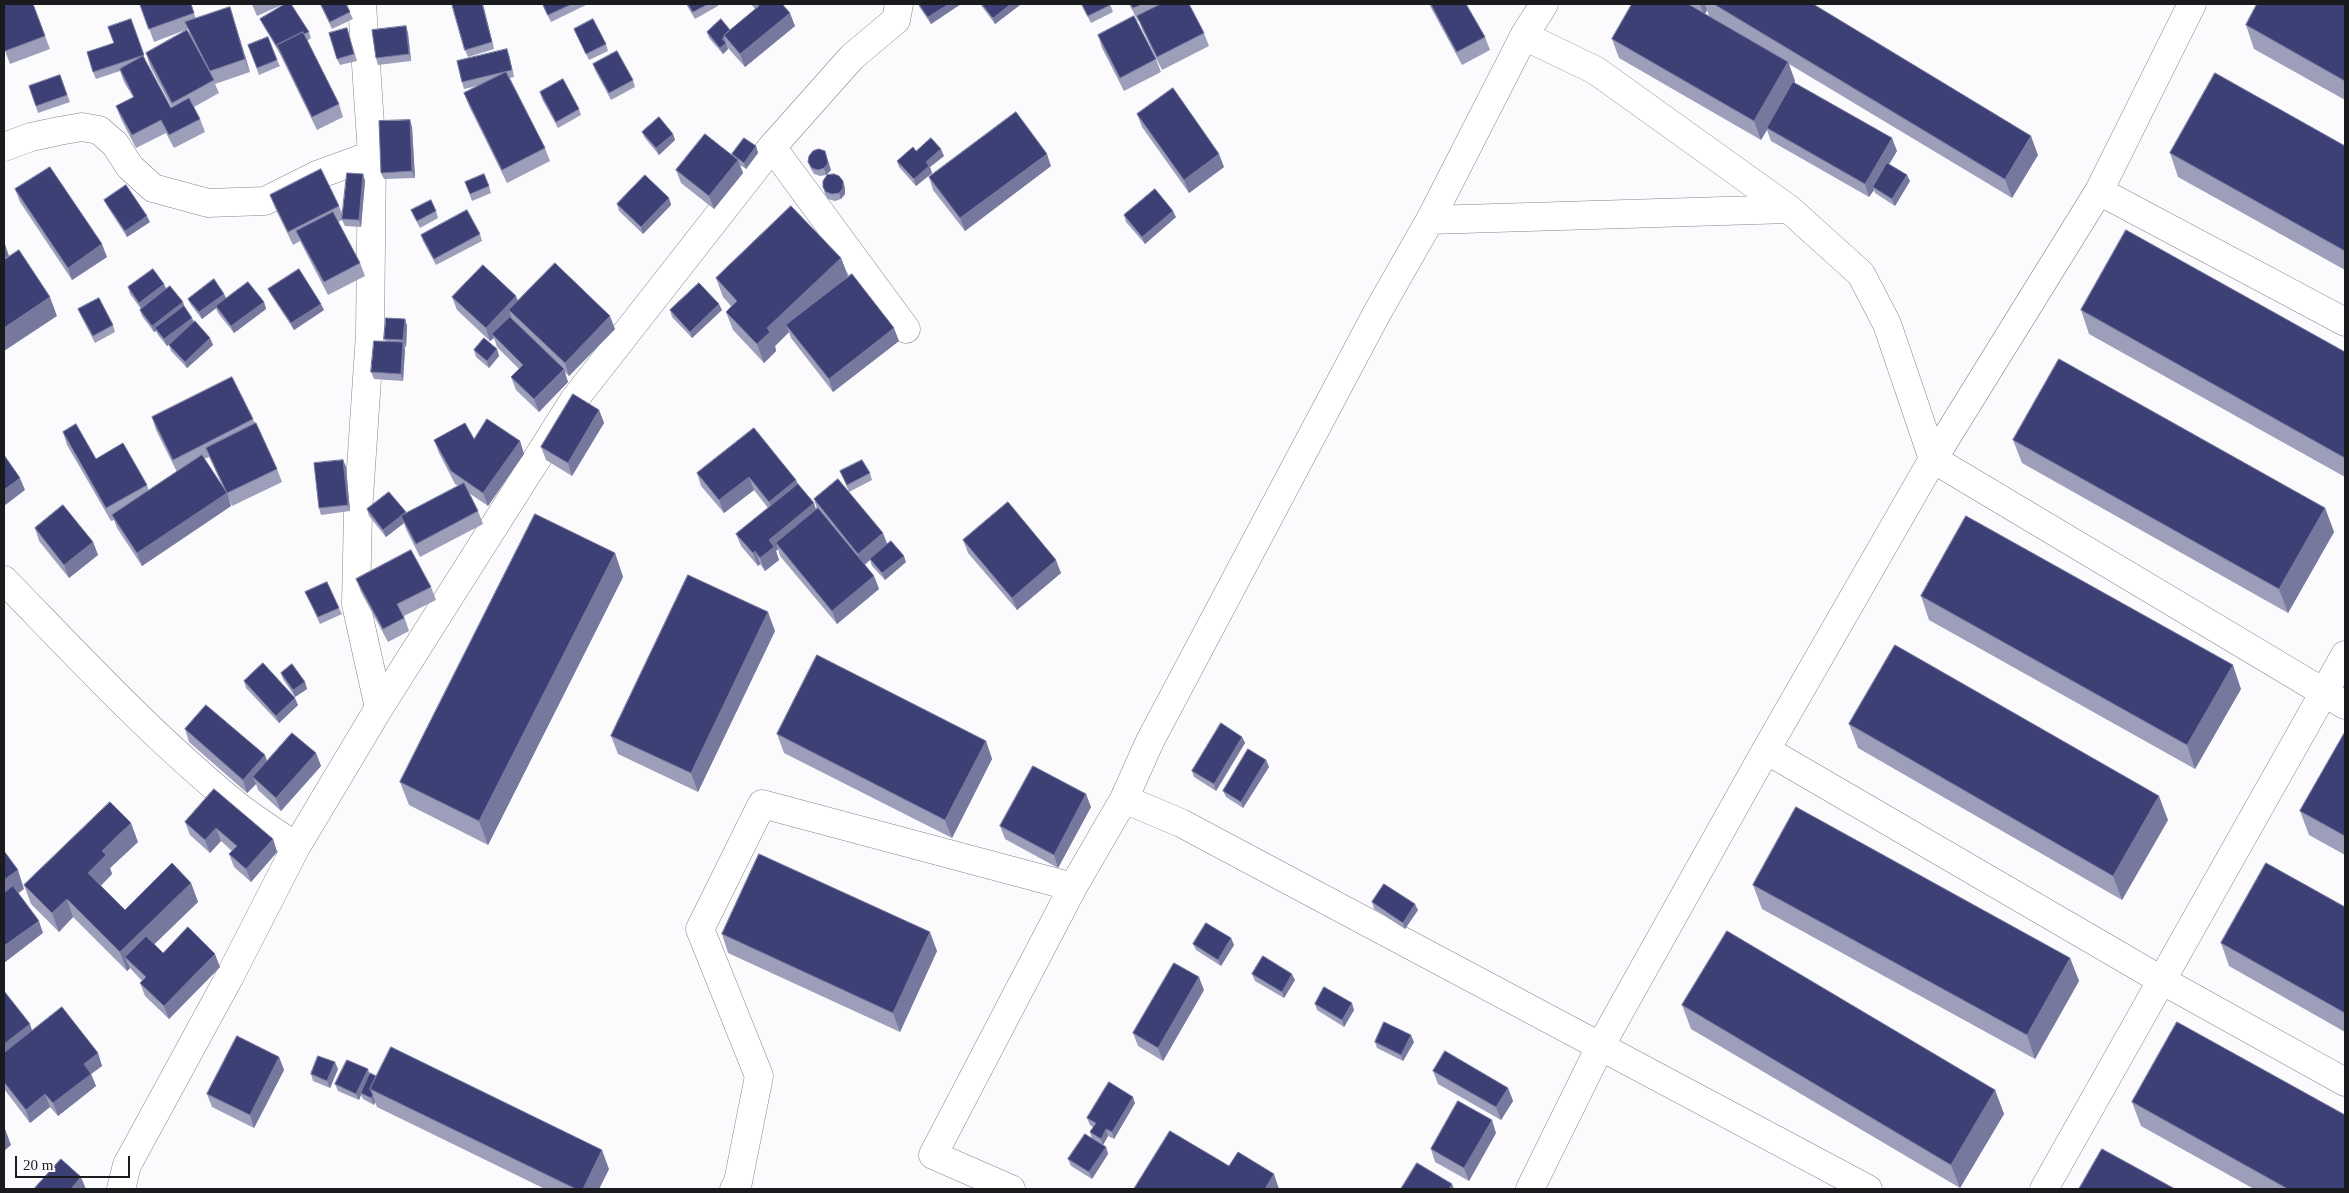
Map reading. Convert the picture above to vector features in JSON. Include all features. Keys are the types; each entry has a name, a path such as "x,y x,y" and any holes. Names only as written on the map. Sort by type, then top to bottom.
{"street":[{"path":"362,4 372,155 370,334 358,512 356,604 379,708"},
{"path":"1011,1189 933,1154 1073,887 1124,799 1150,742 1377,313 1430,220 1524,36 1544,4"},
{"path":"1530,1189 1601,1046 1766,750 1933,460 2099,190 2192,4"},
{"path":"121,1189 127,1165 231,974 296,847 379,708 574,400 772,147 894,9"},
{"path":"1524,36 1594,70 1789,209 1860,274 1887,324 1933,460 2335,700"},
{"path":"4,147 31,137 59,131 82,127 99,130 115,144 130,167 153,188 208,203 265,200 316,175 372,155"},
{"path":"772,147 906,329"},
{"path":"2099,190 2345,322"},
{"path":"1430,220 1789,209"},
{"path":"4,580 138,718 176,754 235,805 296,847"},
{"path":"2044,1189 2163,981 2335,700 2345,655"},
{"path":"1766,750 2163,981 2345,1082"},
{"path":"1124,799 1181,823 1868,1189"},
{"path":"734,1189 738,1182 759,1076 700,928 762,804 1073,887"}],"building":[{"path":"4,4 33,4 45,36 5,51"},
{"path":"140,4 191,4 194,13 149,29"},
{"path":"285,4 291,4 309,32 304,34 303,32 277,45 278,48 260,19"},
{"path":"321,4 346,4 350,12 330,22"},
{"path":"452,4 482,4 492,42 465,50"},
{"path":"543,4 572,4 548,15"},
{"path":"688,4 708,4 693,12"},
{"path":"757,4 782,4 790,13 740,54 724,35 759,6"},
{"path":"919,4 949,4 928,17"},
{"path":"982,4 1011,4 993,18"},
{"path":"1082,4 1110,4 1110,5 1088,16"},
{"path":"1131,4 1142,4 1133,8"},
{"path":"1161,4 1189,4 1204,33 1157,57 1137,16"},
{"path":"1431,4 1466,4 1485,37 1457,52"},
{"path":"1632,4 1688,4 1788,62 1754,121 1612,39"},
{"path":"1714,4 1813,4 2031,136 2005,179"},
{"path":"2257,4 2345,4 2345,81 2246,25"},
{"path":"230,7 245,59 210,71 185,22"},
{"path":"1134,16 1156,59 1120,78 1098,35"},
{"path":"131,19 144,55 93,72 87,52 114,43 108,27"},
{"path":"593,19 606,44 586,54 574,29"},
{"path":"721,19 730,30 722,39 726,43 720,48 707,32"},
{"path":"406,26 409,54 376,58 372,30"},
{"path":"347,28 354,54 337,59 329,33"},
{"path":"187,30 214,80 172,103 146,53"},
{"path":"303,32 339,104 312,117 277,45"},
{"path":"268,37 277,60 257,68 248,45"},
{"path":"507,49 512,70 462,82 457,61"},
{"path":"617,51 633,80 609,93 593,64"},
{"path":"143,56 171,108 189,98 200,119 169,135 161,120 132,135 116,106 134,97 120,69"},
{"path":"506,72 545,148 502,170 464,93"},
{"path":"2215,73 2345,146 2345,251 2170,153"},
{"path":"60,75 67,95 36,106 29,86"},
{"path":"563,79 579,109 556,122 540,92"},
{"path":"1793,82 1892,138 1865,184 1767,128"},
{"path":"1173,88 1219,154 1184,180 1137,114"},
{"path":"1016,112 1047,154 960,218 929,177"},
{"path":"659,117 673,134 656,148 642,132"},
{"path":"410,120 412,171 381,173 379,121"},
{"path":"705,134 738,160 709,196 676,170"},
{"path":"744,138 756,146 744,163 732,154"},
{"path":"931,138 941,149 926,162 929,166 914,179 897,161 913,147 916,151"},
{"path":"819,149 825,151 828,163 824,168 818,170 812,168 808,162 809,156 813,151"},
{"path":"1887,163 1907,175 1892,199 1873,187"},
{"path":"50,167 102,244 68,268 15,189"},
{"path":"321,169 339,206 288,232 270,195"},
{"path":"347,173 363,174 359,220 342,219"},
{"path":"484,174 489,186 470,194 465,182"},
{"path":"834,174 843,181 843,188 839,193 832,194 826,192 823,187 823,181 827,175"},
{"path":"645,175 669,198 641,227 617,204"},
{"path":"126,185 147,216 125,231 104,200"},
{"path":"1155,189 1173,211 1142,237 1124,215"},
{"path":"431,200 436,211 417,221 411,210"},
{"path":"791,206 841,258 767,328 770,332 757,344 726,312 737,301 716,278"},
{"path":"467,210 480,234 434,259 421,235"},
{"path":"333,212 360,263 324,282 296,231"},
{"path":"2126,230 2345,352 2345,458 2081,310"},
{"path":"19,250 50,297 4,328 4,260"},
{"path":"555,263 610,316 565,363 509,310"},
{"path":"483,265 516,296 486,328 452,297"},
{"path":"153,269 164,284 139,303 128,287"},
{"path":"299,269 321,304 291,323 268,289"},
{"path":"852,274 894,328 829,379 786,325"},
{"path":"214,279 224,294 199,312 188,299"},
{"path":"248,282 264,302 231,326 216,306"},
{"path":"699,283 719,304 690,332 670,310"},
{"path":"170,286 183,302 152,326 140,310"},
{"path":"99,298 113,325 93,336 78,309"},
{"path":"184,306 192,318 164,339 155,328"},
{"path":"510,317 564,369 534,399 511,377 523,365 492,334"},
{"path":"386,318 405,319 403,340 384,339"},
{"path":"195,321 210,338 185,362 169,345"},
{"path":"484,338 497,349 487,361 474,350"},
{"path":"374,341 403,342 401,374 371,372"},
{"path":"2059,359 2325,508 2279,589 2013,440"},
{"path":"232,377 253,419 173,460 152,417"},
{"path":"573,394 599,410 568,463 541,447"},
{"path":"487,419 520,441 483,493 451,471 434,440 465,423 474,439"},
{"path":"256,423 277,469 227,493 206,448"},
{"path":"76,424 96,459 123,443 147,485 106,508 63,432"},
{"path":"754,428 796,480 769,502 749,477 719,500 697,473"},
{"path":"4,455 20,478 4,490"},
{"path":"202,455 227,493 137,553 112,515"},
{"path":"343,460 348,505 319,508 314,463"},
{"path":"862,460 870,473 847,485 840,471"},
{"path":"838,479 883,533 858,554 814,499"},
{"path":"464,483 478,511 416,544 401,516"},
{"path":"798,484 814,503 769,540 774,547 760,558 736,534"},
{"path":"389,492 406,512 383,530 367,509"},
{"path":"1008,502 1056,560 1012,598 963,540"},
{"path":"63,505 93,542 64,565 35,528"},
{"path":"818,508 874,576 832,611 776,543"},
{"path":"535,514 615,553 479,821 400,782"},
{"path":"1966,516 2233,665 2187,745 1921,596"},
{"path":"891,541 904,556 882,573 870,559"},
{"path":"411,550 431,587 397,604 404,618 383,629 356,579"},
{"path":"688,575 768,612 691,773 611,736"},
{"path":"327,582 339,608 318,617 305,592"},
{"path":"1895,645 2159,796 2113,876 1849,724"},
{"path":"817,655 986,741 945,820 777,734"},
{"path":"263,663 295,698 276,716 244,681"},
{"path":"292,664 305,682 293,690 281,673"},
{"path":"206,705 265,755 243,780 185,729"},
{"path":"1221,723 1242,737 1214,784 1192,771"},
{"path":"2345,732 2345,836 2300,811"},
{"path":"292,733 316,753 276,798 253,777"},
{"path":"1248,749 1266,760 1241,802 1223,791"},
{"path":"1033,766 1086,794 1054,855 1000,826"},
{"path":"214,789 273,839 246,869 229,854 237,846 216,828 205,840 185,822"},
{"path":"110,802 131,823 102,851 106,855 88,873 125,910 172,863 191,883 120,952 67,899 52,913 24,885"},
{"path":"1796,807 2070,958 2027,1035 1753,885"},
{"path":"4,851 18,870 4,880"},
{"path":"759,854 930,932 893,1013 722,934"},
{"path":"2266,863 2345,907 2345,1013 2221,943"},
{"path":"1384,884 1415,904 1403,923 1372,902"},
{"path":"13,886 39,921 4,946 4,893"},
{"path":"1206,923 1231,938 1218,960 1193,944"},
{"path":"188,927 215,954 164,1006 140,983 146,977 125,957 146,936 163,953"},
{"path":"1727,931 1995,1090 1951,1165 1682,1005"},
{"path":"1263,956 1292,974 1282,992 1252,974"},
{"path":"1174,963 1199,977 1158,1048 1133,1033"},
{"path":"1324,987 1352,1003 1342,1020 1315,1004"},
{"path":"4,991 30,1024 4,1044"},
{"path":"62,1007 98,1053 84,1064 91,1074 53,1103 45,1094 26,1110 4,1082 4,1053"},
{"path":"1384,1022 1411,1035 1401,1055 1375,1042"},
{"path":"2177,1022 2345,1115 2345,1189 2288,1189 2132,1102"},
{"path":"237,1036 279,1057 250,1115 207,1094"},
{"path":"391,1047 602,1150 583,1189 576,1189 370,1089"},
{"path":"1445,1051 1508,1088 1496,1107 1433,1071"},
{"path":"318,1056 335,1062 327,1081 311,1074"},
{"path":"347,1060 368,1069 356,1094 335,1084"},
{"path":"370,1073 376,1076 370,1089 373,1095 371,1098 361,1093"},
{"path":"1109,1082 1133,1097 1112,1132 1106,1129 1101,1139 1090,1132 1096,1123 1087,1118"},
{"path":"1458,1101 1492,1120 1464,1168 1431,1149"},
{"path":"1170,1131 1229,1166 1238,1152 1274,1174 1265,1189 1134,1189"},
{"path":"1085,1134 1106,1147 1089,1172 1068,1159"},
{"path":"2102,1149 2175,1189 2079,1189"},
{"path":"61,1159 81,1177 71,1189 34,1189"},
{"path":"1417,1163 1452,1184 1449,1189 1401,1189"}]}
